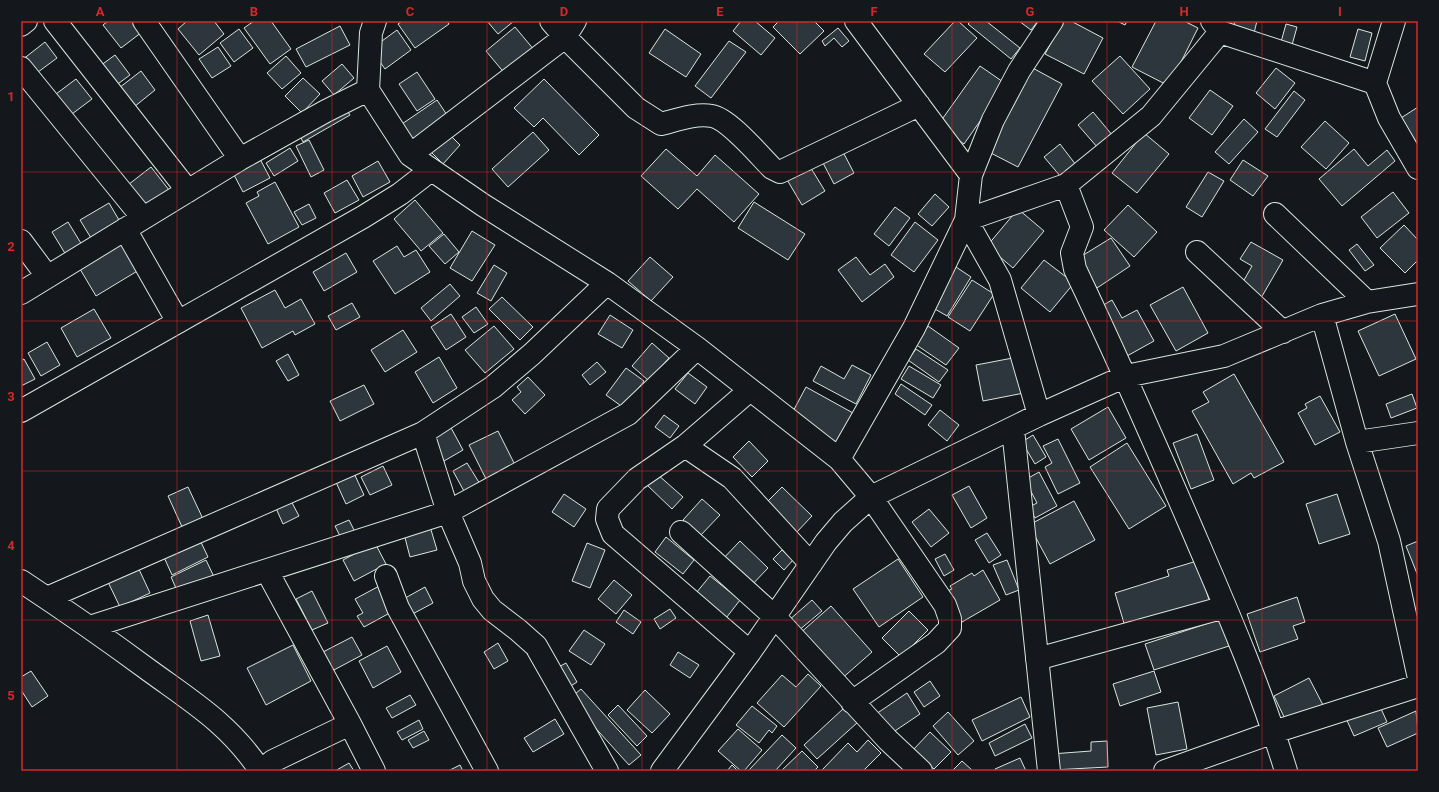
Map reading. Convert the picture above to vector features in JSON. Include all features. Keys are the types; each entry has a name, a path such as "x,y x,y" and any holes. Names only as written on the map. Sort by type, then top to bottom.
{"street":[{"path":"21,25 26,21"},
{"path":"55,21 188,191"},
{"path":"144,21 240,159"},
{"path":"551,21 570,29 636,108 654,120 661,124 688,117 712,116 724,120 772,168 780,172 831,146 919,105"},
{"path":"856,21 971,175"},
{"path":"839,459 914,328 966,220 971,175 993,120 1015,78 1052,21"},
{"path":"1394,21 1375,83 1389,118 1418,168"},
{"path":"369,25 368,90 410,155 483,205 607,283 697,348 839,459 871,497 946,605 950,619 950,628 936,643 852,702"},
{"path":"966,220 1066,185 1151,116 1216,26 1375,83"},
{"path":"410,155 570,29"},
{"path":"21,68 134,223 178,322"},
{"path":"21,293 240,159 326,111 368,90"},
{"path":"21,411 363,217 410,187 431,170"},
{"path":"1066,185 1082,228 1072,253 1075,269 1126,376 1225,607 1274,732 1286,771"},
{"path":"1275,214 1367,302"},
{"path":"966,220 1000,280 1039,415"},
{"path":"21,241 47,276"},
{"path":"1198,252 1283,332"},
{"path":"46,598 423,433 494,387 532,354 607,283"},
{"path":"662,771 750,652 826,542 843,522 871,497 1039,415 1126,376 1224,356 1322,315 1367,302 1418,294"},
{"path":"1322,315 1357,442 1389,541 1418,674"},
{"path":"90,627 448,512 628,414 697,348"},
{"path":"750,390 685,446 637,479 608,509 607,519 608,526 613,534 750,652"},
{"path":"1013,429 1049,771"},
{"path":"423,433 448,512 470,563 474,581 483,599 492,610 536,646 607,771"},
{"path":"1357,442 1418,433"},
{"path":"685,446 732,478 811,564"},
{"path":"681,532 774,617 888,740 921,771"},
{"path":"267,571 374,771"},
{"path":"386,576 398,608 487,771"},
{"path":"21,580 90,627 222,724 250,754 260,770 273,761 350,724"},
{"path":"1038,659 1225,607"},
{"path":"1164,771 1274,732 1418,686"}],"building":[{"path":"108,21 140,21 146,29 121,48 103,25"},
{"path":"187,21 214,21 224,34 199,55 178,29"},
{"path":"254,21 271,21 291,49 270,64 244,28"},
{"path":"402,21 447,21 449,24 415,48 398,24"},
{"path":"487,21 514,21 498,34"},
{"path":"741,21 755,21 775,38 761,55 733,31"},
{"path":"779,21 814,21 824,31 800,54 773,27"},
{"path":"955,21 958,21 977,38 945,72 924,54"},
{"path":"971,21 986,21 1020,48 1011,59 968,24"},
{"path":"1019,21 1038,21 1031,30"},
{"path":"1063,21 1071,21 1103,38 1084,74 1045,54"},
{"path":"1117,21 1127,21 1125,25"},
{"path":"1156,21 1184,21 1198,28 1169,86 1132,67"},
{"path":"1235,21 1257,21 1253,37 1232,31"},
{"path":"1286,24 1297,27 1292,45 1281,42"},
{"path":"340,26 350,45 306,67 296,49"},
{"path":"515,27 535,51 506,75 486,51"},
{"path":"838,28 849,41 842,47 834,38 825,46 822,41"},
{"path":"239,29 253,48 234,62 220,43"},
{"path":"665,29 701,54 686,77 649,53"},
{"path":"1358,29 1372,33 1365,61 1350,57"},
{"path":"397,30 411,50 385,69 371,49"},
{"path":"729,41 746,52 711,98 695,86"},
{"path":"45,42 57,58 34,75 22,60"},
{"path":"218,47 231,66 212,78 199,59"},
{"path":"115,55 130,75 115,86 100,66"},
{"path":"286,56 301,73 282,89 267,73"},
{"path":"1120,56 1150,89 1123,114 1092,81"},
{"path":"342,64 354,78 334,95 322,81"},
{"path":"980,66 1006,84 964,144 938,125"},
{"path":"1029,66 1062,84 1018,167 985,150"},
{"path":"1276,68 1295,83 1275,109 1256,93"},
{"path":"141,71 155,90 134,107 119,88"},
{"path":"417,72 435,99 417,111 399,84"},
{"path":"303,78 320,94 302,113 285,96"},
{"path":"76,79 92,99 72,114 56,94"},
{"path":"544,79 599,135 579,155 543,118 534,127 514,108"},
{"path":"1210,90 1233,106 1212,135 1189,118"},
{"path":"1294,91 1305,100 1277,137 1265,129"},
{"path":"437,100 449,118 411,143 399,126"},
{"path":"344,105 350,115 303,142 298,132"},
{"path":"1418,107 1418,145 1401,118"},
{"path":"1093,112 1113,136 1098,148 1078,125"},
{"path":"1244,119 1258,132 1229,164 1215,152"},
{"path":"1325,121 1349,143 1326,169 1301,147"},
{"path":"533,132 549,150 508,187 492,169"},
{"path":"1144,133 1169,154 1137,193 1112,173"},
{"path":"449,134 460,145 443,164 431,152"},
{"path":"309,140 324,170 311,177 296,146"},
{"path":"1060,144 1076,165 1061,177 1044,157"},
{"path":"290,148 298,161 274,176 266,163"},
{"path":"666,149 697,176 715,155 759,194 734,222 697,189 678,209 641,176"},
{"path":"1354,149 1368,166 1387,150 1395,161 1342,206 1319,179"},
{"path":"842,150 854,173 834,184 822,161"},
{"path":"260,159 270,178 243,192 233,173"},
{"path":"1243,160 1268,176 1253,196 1230,180"},
{"path":"378,161 390,182 363,197 352,176"},
{"path":"809,165 825,191 802,205 786,178"},
{"path":"151,167 169,190 142,211 124,188"},
{"path":"1208,172 1224,181 1202,217 1186,207"},
{"path":"347,180 359,200 335,213 324,193"},
{"path":"275,182 299,227 268,244 246,203 259,196 257,192"},
{"path":"1393,192 1409,213 1377,238 1361,217"},
{"path":"935,194 949,207 932,226 918,214"},
{"path":"415,200 443,233 421,251 394,219"},
{"path":"754,202 805,234 788,260 738,228"},
{"path":"109,203 119,220 91,238 80,220"},
{"path":"309,204 316,218 302,225 294,212"},
{"path":"1128,205 1157,232 1134,257 1104,230"},
{"path":"895,207 910,218 889,246 874,234"},
{"path":"1018,209 1044,231 1013,268 987,246"},
{"path":"68,222 82,245 66,255 52,232"},
{"path":"915,222 938,240 914,272 891,255"},
{"path":"1404,225 1418,240 1418,260 1405,273 1380,248"},
{"path":"472,231 495,245 472,281 450,268"},
{"path":"444,234 459,252 445,264 429,246"},
{"path":"1111,238 1130,266 1097,288 1077,259"},
{"path":"1251,242 1283,260 1261,298 1240,287 1252,266 1240,259"},
{"path":"123,243 139,270 96,296 80,269"},
{"path":"1357,244 1374,265 1365,271 1349,250"},
{"path":"397,246 404,257 416,250 430,272 395,294 373,261"},
{"path":"346,253 357,272 324,291 313,272"},
{"path":"650,257 673,277 651,301 628,281"},
{"path":"856,257 870,275 885,264 894,277 862,302 838,270"},
{"path":"1044,260 1074,283 1050,312 1021,288"},
{"path":"494,265 507,273 491,301 477,293"},
{"path":"953,265 971,277 947,316 928,305"},
{"path":"972,280 994,294 970,331 948,317"},
{"path":"450,284 460,296 431,321 421,308"},
{"path":"1183,287 1208,333 1176,351 1150,305"},
{"path":"275,290 285,308 301,299 315,324 295,335 293,331 262,348 241,308"},
{"path":"502,297 533,327 520,340 489,309"},
{"path":"1112,300 1122,318 1137,310 1154,341 1127,356 1100,307"},
{"path":"352,303 360,317 336,330 328,316"},
{"path":"476,307 488,324 474,333 462,317"},
{"path":"94,309 111,338 77,357 61,328"},
{"path":"451,314 466,337 446,350 431,327"},
{"path":"1395,314 1416,359 1379,376 1358,331"},
{"path":"610,315 633,330 622,348 598,334"},
{"path":"494,326 514,349 485,373 465,350"},
{"path":"928,326 959,348 946,365 915,344"},
{"path":"403,330 417,352 385,372 371,350"},
{"path":"47,342 60,365 41,376 28,353"},
{"path":"652,343 669,358 649,381 632,366"},
{"path":"916,349 948,370 939,382 908,360"},
{"path":"288,354 299,375 288,381 276,361"},
{"path":"439,357 457,388 433,403 415,372"},
{"path":"1018,357 1024,393 983,401 976,365"},
{"path":"24,359 35,379 21,386 21,361"},
{"path":"597,362 606,372 590,385 582,375"},
{"path":"852,365 871,375 856,404 813,381 821,366 844,379"},
{"path":"909,366 941,385 933,398 901,379"},
{"path":"626,368 644,381 624,408 606,395"},
{"path":"688,373 707,387 695,404 675,389"},
{"path":"1234,374 1284,462 1254,478 1251,473 1233,484 1192,411 1209,402 1203,392"},
{"path":"528,377 545,395 525,414 512,400 521,392 517,387"},
{"path":"901,384 932,405 925,415 895,394"},
{"path":"364,385 374,404 340,421 330,401"},
{"path":"806,387 853,413 836,442 790,417"},
{"path":"1412,394 1417,408 1391,418 1386,404"},
{"path":"1320,396 1340,432 1315,445 1298,413 1307,408 1305,404"},
{"path":"1108,407 1126,438 1089,460 1071,429"},
{"path":"940,410 959,425 947,441 928,425"},
{"path":"664,415 679,426 670,438 655,427"},
{"path":"449,424 463,450 444,461 430,434"},
{"path":"498,431 515,465 486,479 469,445"},
{"path":"1197,434 1214,480 1191,489 1173,443"},
{"path":"1033,435 1046,457 1035,464 1022,442"},
{"path":"1058,439 1080,483 1058,494 1045,467 1052,463 1043,446"},
{"path":"749,441 768,461 752,477 733,457"},
{"path":"1127,443 1166,506 1129,529 1090,467"},
{"path":"467,463 480,484 465,493 453,471"},
{"path":"383,466 392,485 370,495 361,477"},
{"path":"353,471 364,495 346,504 335,480"},
{"path":"1039,472 1057,506 1035,518 1029,507 1037,503 1025,480"},
{"path":"657,474 683,497 672,509 647,485"},
{"path":"969,486 987,518 971,528 952,495"},
{"path":"188,487 203,519 183,529 168,496"},
{"path":"782,487 812,516 795,534 765,504"},
{"path":"564,494 586,509 574,527 552,512"},
{"path":"1337,494 1350,534 1319,544 1306,504"},
{"path":"290,499 299,516 283,524 275,506"},
{"path":"702,499 720,515 700,536 683,520"},
{"path":"1074,501 1095,540 1050,564 1029,525"},
{"path":"929,509 949,533 931,547 912,522"},
{"path":"349,520 355,532 341,538 335,526"},
{"path":"429,523 437,550 410,557 403,530"},
{"path":"987,533 1001,555 989,563 975,540"},
{"path":"666,537 694,560 683,574 655,552"},
{"path":"199,538 208,557 172,575 163,555"},
{"path":"740,541 768,568 749,588 720,562"},
{"path":"1418,541 1418,576 1406,546"},
{"path":"375,543 386,564 354,581 343,560"},
{"path":"587,543 605,550 590,588 572,581"},
{"path":"782,550 793,560 784,570 773,559"},
{"path":"945,554 954,570 944,576 935,559"},
{"path":"898,559 923,597 879,627 853,589"},
{"path":"206,560 215,579 179,595 171,577"},
{"path":"1007,560 1019,590 1006,595 993,565"},
{"path":"1197,561 1210,603 1126,630 1115,593 1169,576 1167,570"},
{"path":"137,565 150,593 120,607 107,580"},
{"path":"983,570 1000,600 962,622 945,592 952,589 950,586 972,573 974,576"},
{"path":"710,576 740,600 723,622 692,598"},
{"path":"614,580 632,595 616,614 598,599"},
{"path":"383,584 397,609 364,627 357,616 363,613 355,599"},
{"path":"425,587 433,603 407,617 398,602"},
{"path":"312,591 328,623 312,630 296,599"},
{"path":"1297,597 1305,622 1293,626 1298,639 1260,652 1247,614"},
{"path":"812,600 822,611 798,631 788,621"},
{"path":"831,606 872,652 839,681 798,635"},
{"path":"670,609 676,618 660,629 654,619"},
{"path":"624,610 641,622 633,634 616,622"},
{"path":"909,611 928,630 901,657 882,638"},
{"path":"208,615 220,656 201,661 190,621"},
{"path":"1221,619 1229,646 1154,670 1145,644"},
{"path":"584,630 605,644 591,665 569,651"},
{"path":"352,637 362,655 332,671 323,652"},
{"path":"498,643 508,661 494,669 484,652"},
{"path":"293,645 311,681 266,705 247,668"},
{"path":"387,646 401,672 373,688 359,661"},
{"path":"678,652 699,665 690,678 670,665"},
{"path":"566,663 577,682 566,689 555,669"},
{"path":"31,671 48,696 32,707 21,690 21,677"},
{"path":"1154,671 1161,692 1120,706 1113,684"},
{"path":"808,674 821,686 784,727 757,703 782,675 796,687"},
{"path":"1309,678 1323,705 1287,723 1274,696"},
{"path":"930,681 940,696 924,707 914,692"},
{"path":"581,689 641,755 629,765 569,699"},
{"path":"645,690 670,714 652,733 627,710"},
{"path":"907,693 920,714 889,735 876,714"},
{"path":"410,695 416,705 392,718 386,708"},
{"path":"1021,697 1030,717 982,741 972,720"},
{"path":"1178,702 1187,749 1156,755 1147,708"},
{"path":"1378,702 1387,722 1354,736 1345,716"},
{"path":"618,705 647,736 637,746 608,715"},
{"path":"752,706 777,726 772,733 769,730 759,743 736,725"},
{"path":"844,708 858,722 817,759 804,745"},
{"path":"1416,711 1418,733 1387,747 1378,728"},
{"path":"948,712 974,741 958,755 933,726"},
{"path":"555,719 564,734 533,752 524,738"},
{"path":"419,720 423,729 402,740 397,732"},
{"path":"1025,724 1032,738 995,756 989,743"},
{"path":"738,729 762,750 744,771 741,771 718,751"},
{"path":"424,731 429,740 413,748 408,740"},
{"path":"930,732 951,752 934,769 913,750"},
{"path":"782,735 796,748 775,771 748,771"},
{"path":"868,740 881,753 863,771 821,771 848,743 857,752"},
{"path":"1107,741 1108,767 1052,770 1051,754 1091,751 1091,742"},
{"path":"802,751 818,767 814,771 781,771"},
{"path":"1020,758 1026,771 996,771 995,769"},
{"path":"962,761 973,771 952,771"},
{"path":"349,763 354,771 335,771"},
{"path":"460,765 463,771 448,771"},
{"path":"732,765 738,771 727,771"}]}
